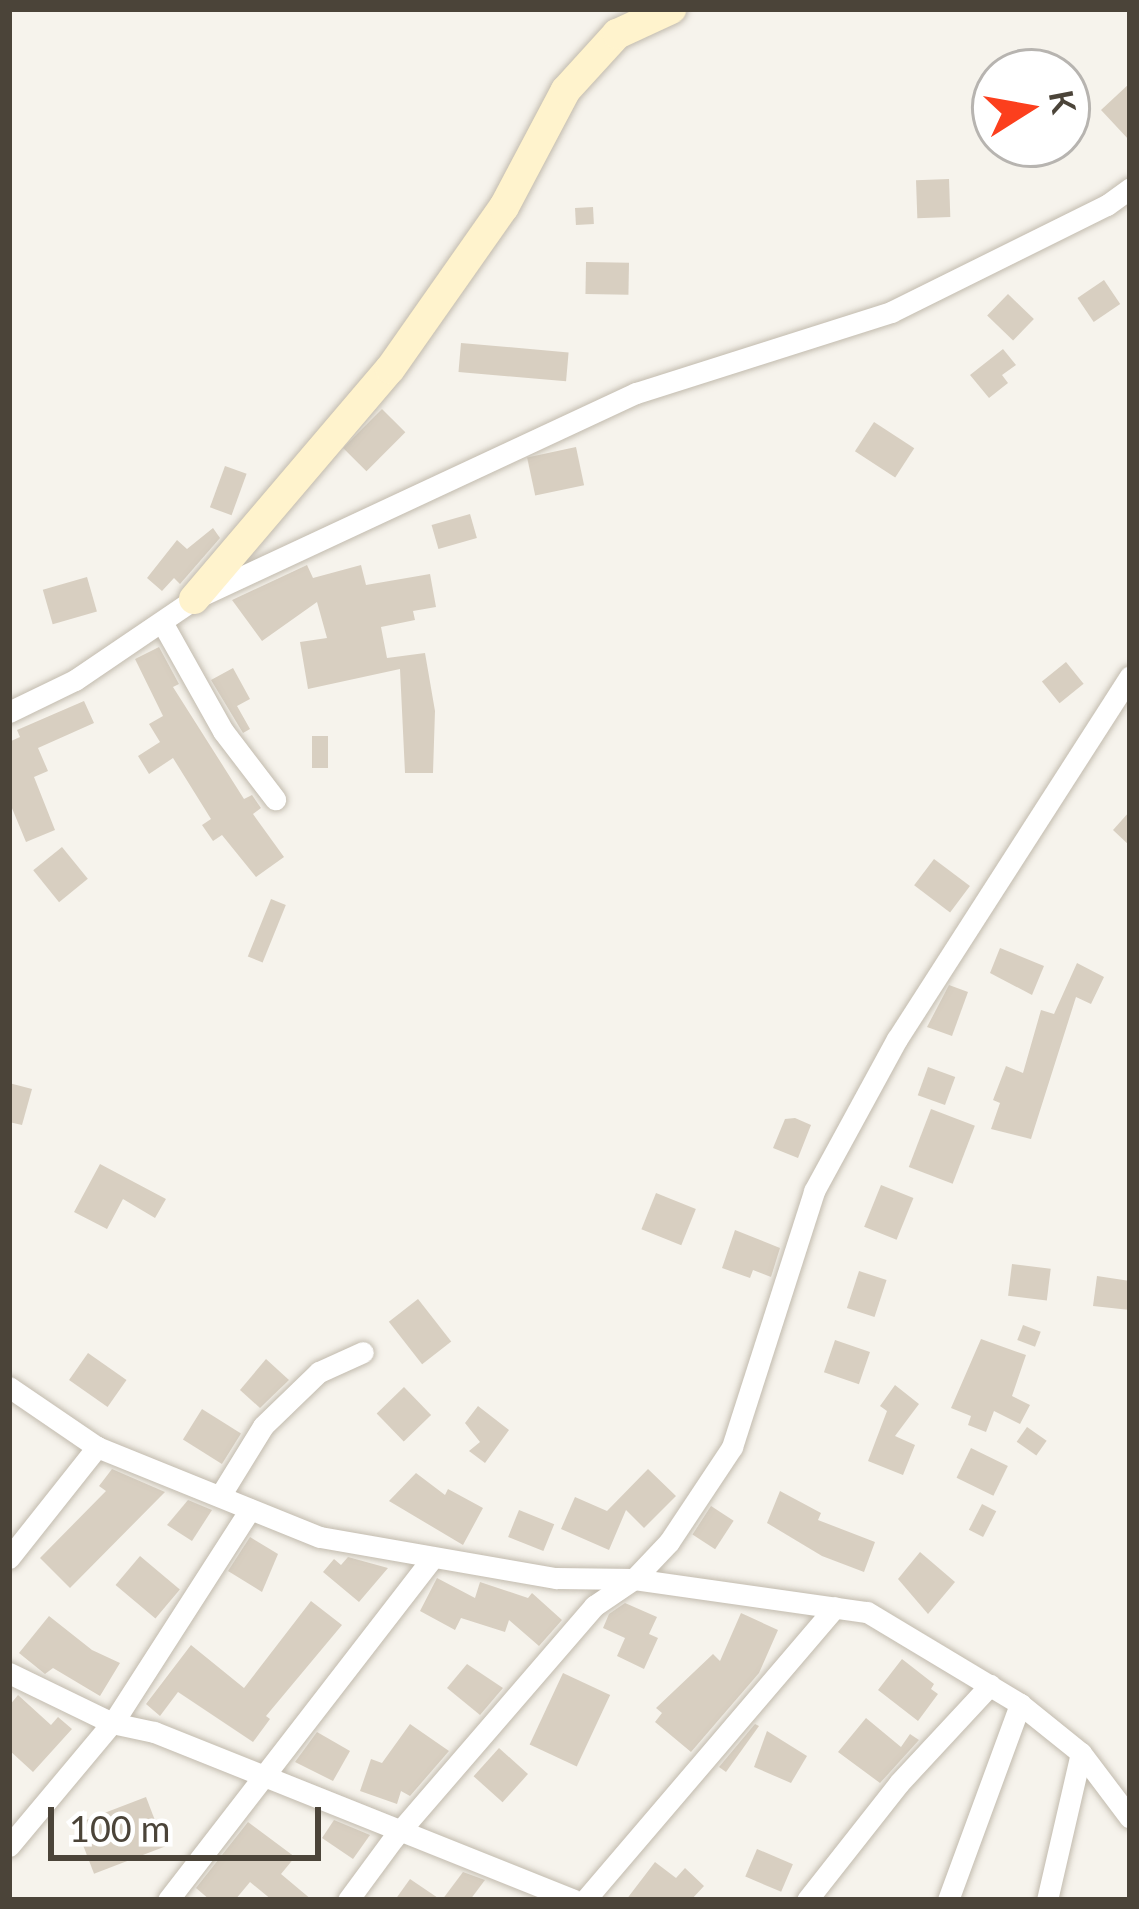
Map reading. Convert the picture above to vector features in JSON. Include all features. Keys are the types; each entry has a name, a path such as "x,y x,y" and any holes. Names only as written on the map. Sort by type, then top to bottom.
{"street":[{"path":"9,712 75,680 194,599 390,369 504,207 566,90 617,34 671,9"},
{"path":"194,599 636,393 891,312 1107,205 1130,188"},
{"path":"163,624 223,731 275,799"},
{"path":"348,1900 402,1828 594,1606 634,1579 669,1542 732,1448 814,1191 897,1040 1130,676"},
{"path":"220,1496 263,1426 320,1372 363,1352"},
{"path":"9,1388 97,1447 320,1537 556,1578 634,1579 867,1612 1020,1704 1081,1753 1130,1818"},
{"path":"9,1558 97,1447"},
{"path":"9,1846 112,1723 250,1509"},
{"path":"168,1900 432,1559"},
{"path":"585,1900 835,1607"},
{"path":"9,1673 112,1723 154,1732 265,1774 574,1900"},
{"path":"807,1900 899,1783 990,1684"},
{"path":"948,1900 1020,1704"},
{"path":"1047,1900 1081,1753"}],"building":[{"path":"1130,83 1130,141 1101,110"},
{"path":"949,179 950,217 917,218 916,180"},
{"path":"593,207 594,224 576,225 575,208"},
{"path":"586,262 629,263 628,295 585,294"},
{"path":"1104,280 1120,304 1094,322 1077,298"},
{"path":"1008,294 1034,319 1013,341 987,316"},
{"path":"461,343 569,352 566,381 458,372"},
{"path":"1003,349 1016,365 1002,375 1008,383 989,398 970,375"},
{"path":"382,409 405,432 366,471 343,448"},
{"path":"874,422 914,448 895,477 855,451"},
{"path":"576,447 584,485 535,496 527,457"},
{"path":"225,466 247,474 232,515 210,507"},
{"path":"470,514 477,538 438,549 432,525"},
{"path":"213,528 220,538 180,584 174,578 162,591 147,578 177,540 187,549"},
{"path":"307,565 313,578 361,565 366,585 430,574 436,607 413,611 415,620 381,627 387,658 425,653 435,711 433,773 405,773 400,669 308,689 300,642 327,638 317,602 262,641 232,600"},
{"path":"87,577 97,612 53,624 43,590"},
{"path":"159,647 179,684 173,687 244,799 252,795 261,808 253,814 284,857 256,877 222,835 213,841 202,825 211,819 173,758 149,774 138,756 160,742 149,724 163,716 135,659"},
{"path":"1066,662 1084,684 1060,703 1042,682"},
{"path":"233,668 250,699 237,706 250,729 243,733 211,680"},
{"path":"84,701 94,723 38,748 48,771 34,777 55,830 26,842 9,801 9,742 20,737 17,730"},
{"path":"312,736 328,736 328,768 312,768"},
{"path":"1130,811 1130,846 1113,830"},
{"path":"62,847 88,879 59,902 33,870"},
{"path":"934,859 970,886 950,912 914,885"},
{"path":"271,899 286,905 263,962 248,956"},
{"path":"1000,948 1044,966 1032,995 990,973"},
{"path":"1077,963 1104,977 1091,1004 1076,997 1031,1139 991,1129 1000,1103 993,1100 1006,1066 1023,1073 1041,1010 1054,1014"},
{"path":"949,985 968,992 952,1036 927,1027"},
{"path":"928,1067 955,1077 945,1105 918,1095"},
{"path":"9,1083 32,1089 22,1125 9,1122"},
{"path":"931,1109 975,1126 953,1184 909,1167"},
{"path":"785,1119 811,1125 798,1158 773,1148"},
{"path":"100,1164 166,1199 155,1218 123,1199 107,1229 74,1212"},
{"path":"881,1185 913,1198 897,1240 864,1227"},
{"path":"656,1193 696,1209 681,1245 641,1229"},
{"path":"735,1230 780,1248 771,1277 753,1270 750,1278 722,1268"},
{"path":"1012,1264 1051,1269 1047,1301 1008,1296"},
{"path":"859,1271 887,1280 875,1317 847,1308"},
{"path":"1097,1276 1130,1281 1130,1310 1093,1306"},
{"path":"418,1299 451,1342 422,1364 389,1322"},
{"path":"1023,1325 1041,1332 1035,1347 1017,1340"},
{"path":"981,1339 1026,1355 1012,1396 1030,1405 1020,1424 994,1411 986,1432 968,1425 971,1416 951,1408"},
{"path":"835,1340 870,1352 859,1384 824,1372"},
{"path":"88,1353 127,1380 108,1407 69,1380"},
{"path":"266,1359 289,1380 260,1408 240,1390"},
{"path":"895,1385 919,1404 895,1436 915,1445 903,1475 868,1461 887,1411 880,1406"},
{"path":"404,1387 431,1415 404,1441 377,1413"},
{"path":"478,1406 509,1430 485,1463 469,1451 480,1442 465,1423"},
{"path":"202,1409 241,1433 222,1464 183,1440"},
{"path":"1027,1427 1047,1441 1036,1456 1017,1442"},
{"path":"971,1448 1008,1466 993,1496 957,1478"},
{"path":"112,1469 165,1492 70,1588 40,1558 106,1491 99,1486"},
{"path":"648,1469 676,1496 644,1528 626,1510 609,1550 561,1529 575,1497 607,1511"},
{"path":"416,1473 445,1495 448,1489 483,1508 463,1545 389,1501"},
{"path":"780,1491 821,1513 818,1520 875,1542 864,1572 822,1556 767,1523"},
{"path":"188,1500 212,1510 192,1541 167,1525"},
{"path":"982,1504 996,1511 983,1537 969,1530"},
{"path":"711,1506 734,1521 715,1549 692,1535"},
{"path":"519,1510 554,1524 543,1551 508,1537"},
{"path":"250,1537 278,1554 262,1592 228,1571"},
{"path":"920,1552 955,1582 928,1614 898,1579"},
{"path":"140,1556 180,1589 155,1619 116,1585"},
{"path":"348,1557 388,1568 359,1602 323,1572 334,1559 341,1565"},
{"path":"437,1578 475,1598 480,1582 528,1598 532,1593 562,1620 539,1646 509,1620 505,1632 461,1618 455,1630 420,1611"},
{"path":"311,1601 342,1625 266,1716 270,1719 253,1742 178,1692 160,1716 146,1704 191,1645 244,1688"},
{"path":"625,1603 657,1617 649,1634 658,1638 644,1669 617,1656 625,1638 603,1628 609,1614"},
{"path":"741,1613 778,1630 759,1673 691,1752 655,1722 662,1713 656,1708 713,1654 720,1661"},
{"path":"49,1616 92,1650 120,1663 100,1696 53,1668 45,1674 19,1653"},
{"path":"902,1659 934,1684 931,1689 938,1694 918,1721 878,1690"},
{"path":"467,1664 503,1688 480,1715 447,1688"},
{"path":"563,1673 610,1695 577,1767 530,1745"},
{"path":"18,1695 51,1725 58,1717 72,1729 33,1772 9,1750 9,1706"},
{"path":"866,1718 901,1747 910,1734 919,1740 880,1783 838,1752"},
{"path":"410,1724 449,1751 410,1796 401,1791 397,1804 360,1791 371,1759 382,1763"},
{"path":"755,1724 759,1726 726,1772 719,1767"},
{"path":"767,1731 807,1756 791,1783 754,1767"},
{"path":"317,1732 350,1751 333,1781 295,1762"},
{"path":"499,1748 528,1774 503,1802 474,1776"},
{"path":"146,1797 165,1846 94,1874 75,1824"},
{"path":"334,1820 370,1835 353,1859 322,1838"},
{"path":"248,1822 295,1857 281,1874 312,1900 272,1900 250,1882 235,1900 210,1900 196,1888"},
{"path":"757,1849 793,1864 781,1892 745,1877"},
{"path":"655,1862 676,1878 685,1868 704,1886 691,1900 626,1900"},
{"path":"463,1872 485,1880 470,1900 442,1900"},
{"path":"410,1879 441,1900 395,1900"}]}
